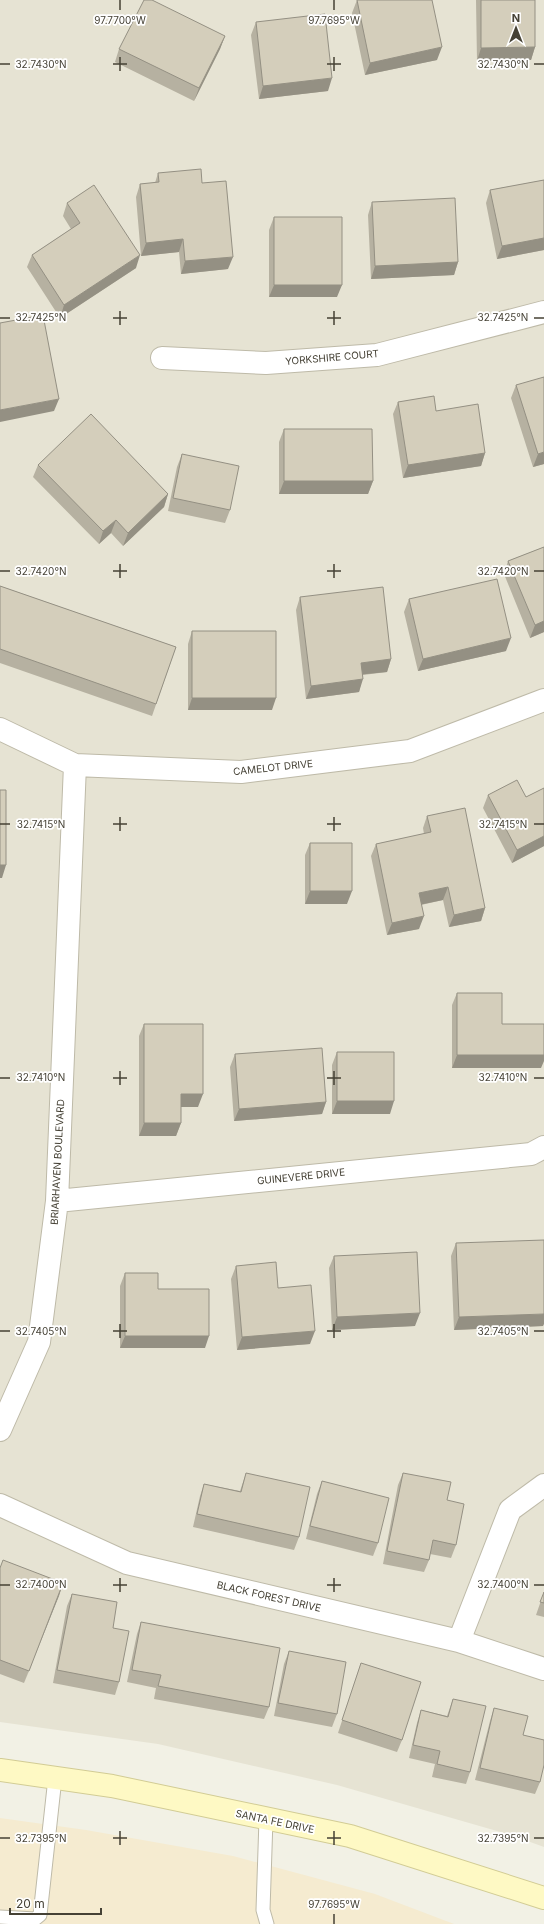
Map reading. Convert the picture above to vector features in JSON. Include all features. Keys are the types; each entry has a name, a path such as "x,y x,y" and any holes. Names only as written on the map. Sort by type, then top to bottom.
{"main road":[{"name":"SANTA FE DRIVE","path":"0,1770 112,1786 350,1836 544,1898"}],"street":[{"name":"YORKSHIRE COURT","path":"162,358 266,363 377,355 544,312"},
{"name":"CAMELOT DRIVE","path":"0,729 74,765 241,772 410,751 544,700"},
{"name":"BRIARHAVEN BOULEVARD","path":"0,1430 39,1342 57,1200 74,765"},
{"name":"GUINEVERE DRIVE","path":"57,1200 531,1154 544,1148"},
{"path":"459,1641 510,1510 544,1485"},
{"name":"BLACK FOREST DRIVE","path":"0,1505 127,1563 459,1641 544,1669"}],"lane":[{"path":"0,1917 35,1919 40,1915 55,1778"},
{"path":"266,1819 263,1910 267,1924"}],"shaded area":[{"path":"0,0 544,0 544,1847 511,1835 337,1785 158,1744 0,1722"},
{"path":"0,1818 86,1830 233,1856 375,1894 454,1924 0,1924"}],"building":[{"path":"144,0 152,0 225,36 199,88 119,49"},
{"path":"357,0 432,0 442,47 370,63"},
{"path":"481,0 535,0 535,47 481,48"},
{"path":"325,14 332,78 263,86 256,22"},
{"path":"201,169 202,183 226,181 233,257 185,261 183,239 146,243 140,184 159,182 158,173"},
{"path":"544,180 544,238 502,246 490,190"},
{"path":"94,185 140,255 64,305 32,255 80,223 67,203"},
{"path":"455,198 458,262 375,266 372,202"},
{"path":"274,217 342,217 342,285 274,285"},
{"path":"43,315 59,399 0,410 0,323"},
{"path":"544,377 544,452 538,454 516,385"},
{"path":"434,396 436,411 478,404 485,453 408,465 398,402"},
{"path":"91,414 168,494 128,533 116,520 103,531 38,465"},
{"path":"284,429 372,429 373,481 284,481"},
{"path":"182,454 239,466 230,510 173,498"},
{"path":"544,547 544,621 535,625 508,561"},
{"path":"497,579 511,638 423,659 409,599"},
{"path":"0,586 176,647 156,704 0,649"},
{"path":"383,587 391,659 361,663 363,679 311,686 300,597"},
{"path":"192,631 276,631 276,698 192,698"},
{"path":"517,780 526,797 544,788 544,836 517,850 488,795"},
{"path":"0,790 6,790 6,865 0,865"},
{"path":"465,808 485,908 454,915 448,887 419,893 424,916 392,923 376,844 431,832 427,816"},
{"path":"310,843 352,843 352,891 310,891"},
{"path":"457,993 502,993 502,1024 544,1024 544,1055 457,1055"},
{"path":"144,1024 203,1024 203,1094 181,1094 181,1123 144,1123"},
{"path":"322,1048 326,1102 239,1109 235,1054"},
{"path":"337,1052 394,1052 394,1101 337,1101"},
{"path":"544,1240 544,1314 459,1317 456,1243"},
{"path":"417,1252 420,1313 337,1317 334,1256"},
{"path":"276,1262 278,1288 311,1285 315,1331 242,1337 236,1266"},
{"path":"125,1273 158,1273 158,1289 209,1289 209,1336 125,1336"},
{"path":"246,1473 310,1487 299,1537 197,1514 204,1484 241,1492"},
{"path":"403,1473 451,1482 447,1500 464,1504 456,1545 433,1540 429,1560 387,1551"},
{"path":"322,1481 389,1498 378,1543 310,1526"},
{"path":"3,1560 63,1583 29,1671 0,1660 0,1568"},
{"path":"544,1592 544,1603 540,1602"},
{"path":"72,1594 117,1602 113,1628 129,1631 119,1682 57,1670"},
{"path":"141,1622 280,1648 269,1707 158,1686 161,1675 132,1670"},
{"path":"289,1651 346,1662 337,1714 278,1703"},
{"path":"361,1663 421,1682 402,1740 342,1720"},
{"path":"453,1699 486,1706 470,1772 437,1764 440,1751 413,1745 421,1710 448,1717"},
{"path":"494,1708 528,1716 523,1735 544,1740 544,1765 540,1782 480,1768"}]}
